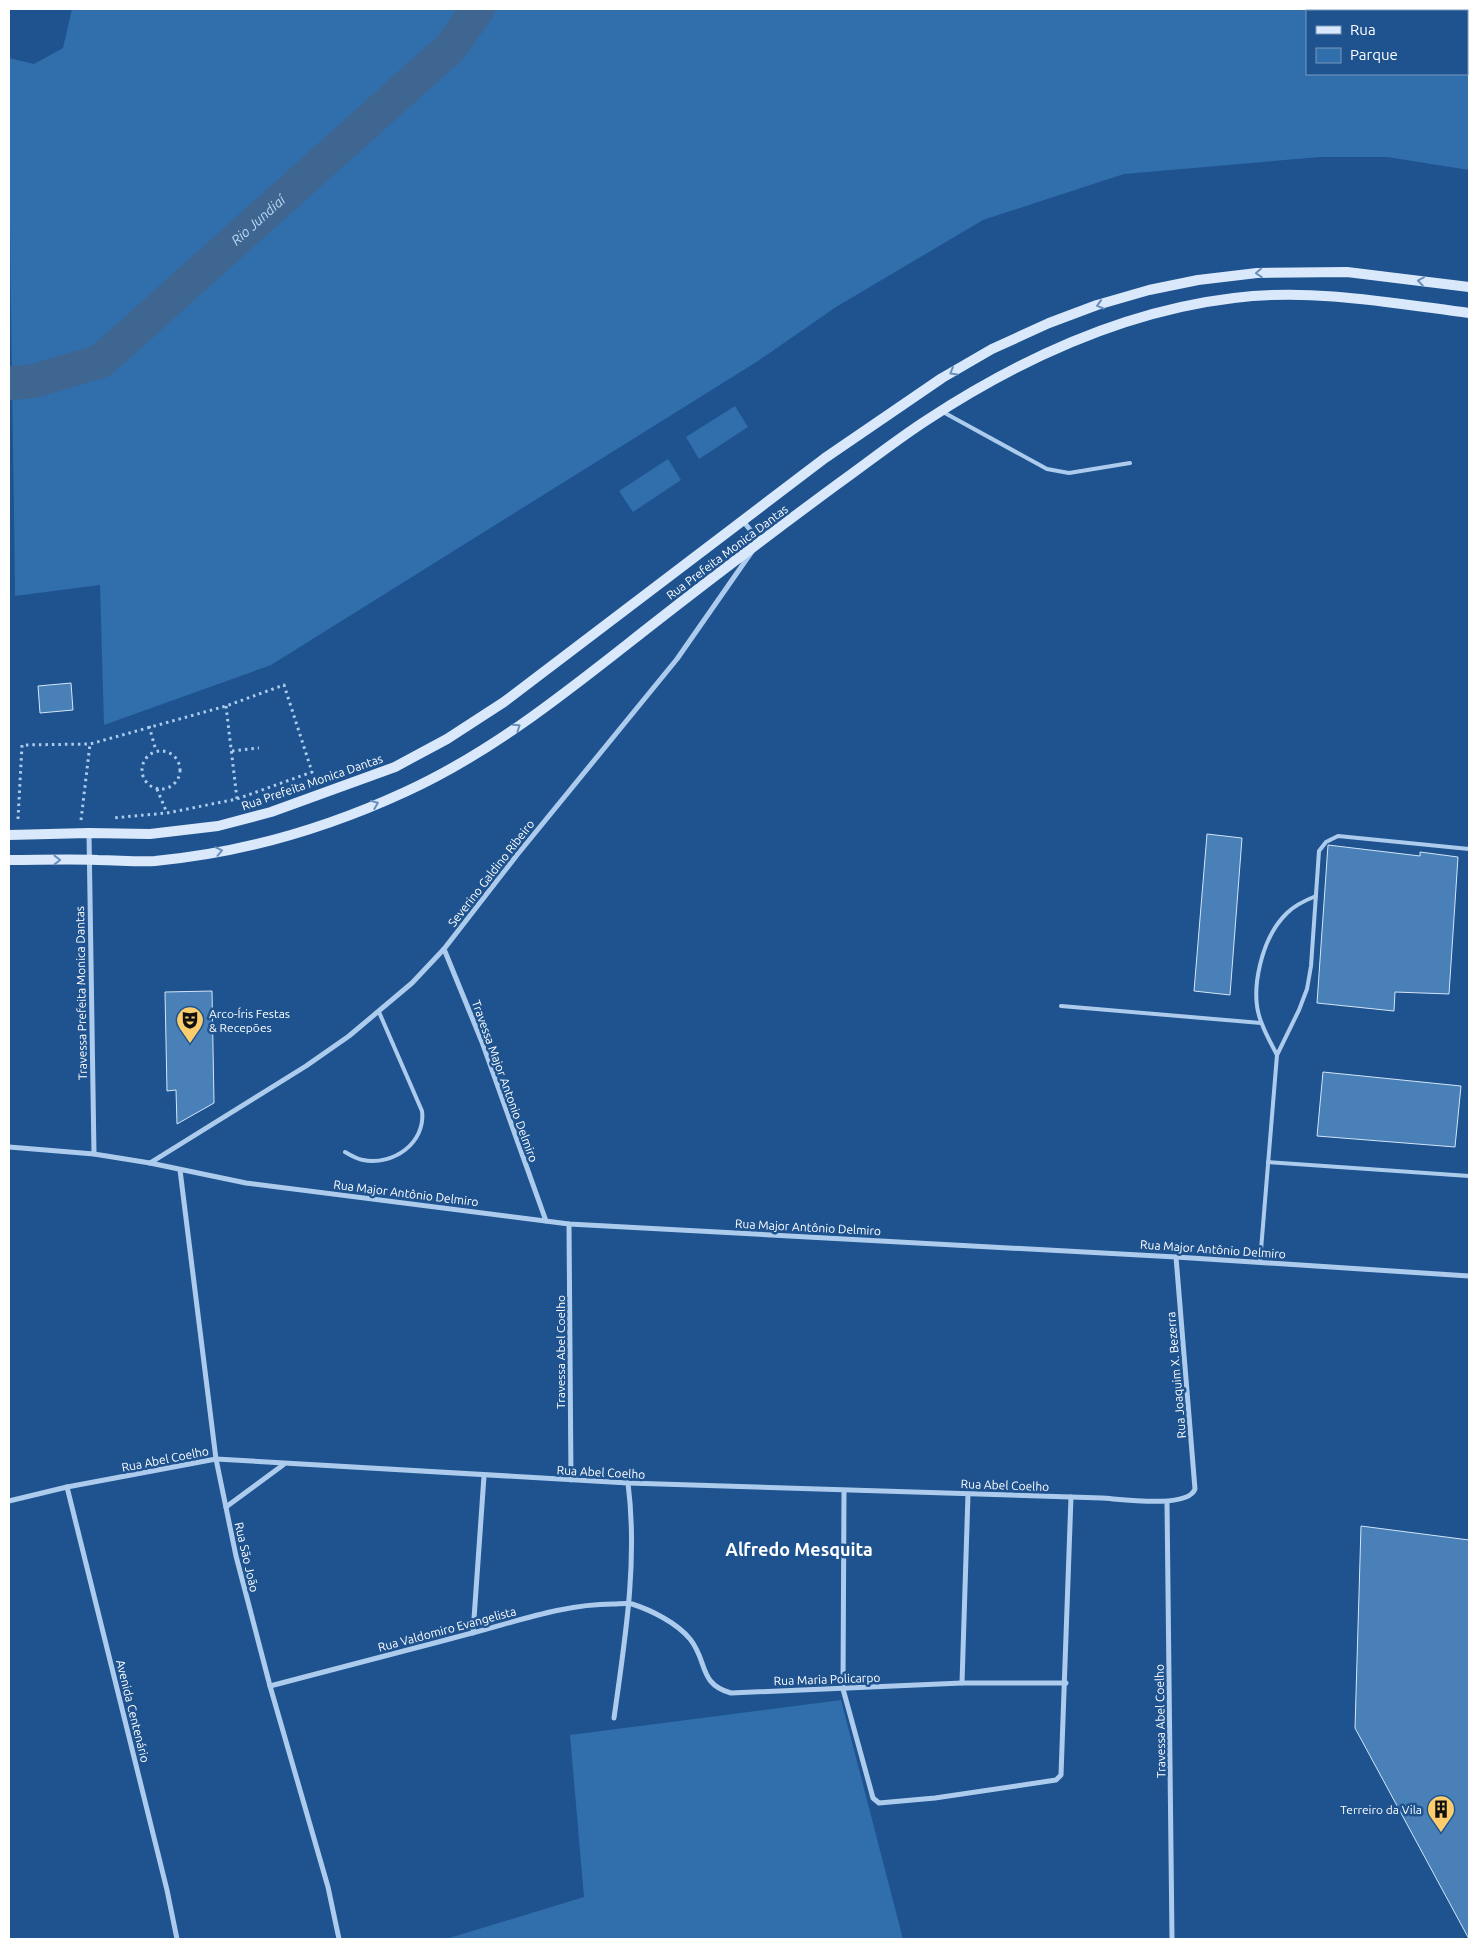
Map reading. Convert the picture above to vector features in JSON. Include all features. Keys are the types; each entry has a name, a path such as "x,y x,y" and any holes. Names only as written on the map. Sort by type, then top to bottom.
{"main road":[{"name":"Rua Prefeita Monica Dantas","path":"9,836 89,832 150,834 218,826 270,812 395,767 447,738 504,702 825,458 942,378 992,349 1049,323 1098,305 1150,290 1198,280 1258,273 1347,272 1469,287"},
{"name":"Rua Prefeita Monica Dantas","path":"9,860 152,861 202,854 269,840 313,827 405,792 456,766 519,727 760,542 941,411 1028,361 1087,336 1170,309 1236,297 1295,295 1362,299 1469,313"}],"street":[{"path":"743,520 760,542"},
{"name":"Severino Galdino Ribeiro","path":"150,1163 306,1066 379,1012 412,983 444,948 678,659 760,542"},
{"name":"Travessa Prefeita Monica Dantas","path":"89,832 94,1154"},
{"name":"Travessa Major Antonio Delmiro","path":"444,948 482,1042 546,1221"},
{"name":"Rua Major Antônio Delmiro","path":"9,1147 94,1154 150,1163 246,1183 569,1224 1176,1257 1469,1276"},
{"name":"Rua São João","path":"180,1170 216,1459 236,1556 270,1686 328,1887 339,1939"},
{"name":"Travessa Abel Coelho","path":"569,1224 571,1480"},
{"name":"Rua Joaquim X. Bezerra","path":"1176,1257 1194,1492"},
{"name":"Rua Abel Coelho","path":"9,1501 67,1487 216,1459 628,1483 1071,1497 1166,1502 1188,1497 1194,1492"},
{"path":"226,1507 283,1464"},
{"path":"472,1633 484,1476"},
{"path":"614,1718 630,1604 632,1574 628,1483"},
{"name":"Avenida Centenário","path":"67,1487 167,1890 177,1939"},
{"path":"844,1491 843,1689 873,1798 876,1802 935,1798 1056,1780 1060,1777 1062,1772 1066,1683 1071,1497"},
{"path":"962,1684 968,1494"},
{"name":"Travessa Abel Coelho","path":"1166,1502 1172,1939"},
{"name":"Rua Valdomiro Evangelista","path":"270,1686 578,1606 630,1604"},
{"name":"Rua Maria Policarpo","path":"630,1604 656,1614 685,1634 696,1647 711,1683 720,1690 738,1693 962,1684 1066,1683"}],"lane":[{"path":"941,411 1047,469 1069,472 1130,464"},
{"path":"1260,1262 1278,1055 1300,1010 1307,989 1311,966 1319,851 1326,842 1338,836 1469,849"},
{"path":"1278,1055 1261,1023 1257,1002 1257,982 1266,944 1276,926 1287,912 1301,902 1316,896"},
{"path":"1061,1006 1261,1023"},
{"path":"345,1152 362,1160 376,1161 391,1157 404,1151 413,1142 420,1132 423,1122 422,1111 379,1012"},
{"path":"1268,1162 1469,1176"}],"path":[{"path":"27,819 18,819 22,745 90,744 148,726 226,706 284,685 312,772 237,799 167,813 108,818"},
{"path":"226,706 237,799"},
{"path":"148,726 156,751"},
{"path":"81,820 90,744"},
{"path":"232,751 260,748"},
{"path":"157,789 170,788 175,784 181,773 180,766 174,755 162,750 156,751 145,758 142,770 146,782 157,789 167,813"},
{"path":"72,820 90,820"}],"green space":[{"path":"72,9 1469,9 1469,170 1387,157 1320,157 1124,174 983,220 836,307 758,361 271,665 104,725 100,585 15,596 9,58 34,64 63,48"},
{"path":"735,406 748,427 699,459 686,437"},
{"path":"668,459 681,480 633,512 619,491"},
{"path":"841,1700 903,1939 446,1939 584,1897 570,1735"}],"building":[{"path":"71,683 73,710 40,713 38,686"},
{"path":"1207,834 1242,838 1230,995 1194,991"},
{"path":"1328,845 1420,856 1420,852 1458,857 1449,994 1395,992 1394,1011 1317,1003"},
{"path":"212,991 214,1103 177,1124 176,1090 167,1091 165,992"},
{"path":"1323,1072 1461,1086 1455,1147 1317,1136"},
{"name":"Terreiro da Vila","path":"1361,1526 1469,1540 1469,1939 1355,1728"}],"waterway":[{"name":"Rio Jundiaí","path":"9,383 34,381 101,361 451,47 478,9"}],"place":[{"name":"Arco-Íris Festas & Recepões","path":"190,1044"},
{"name":"Terreiro da Vila","path":"1441,1833"}],"district":[{"name":"Alfredo Mesquita","path":"799,1549"}]}
